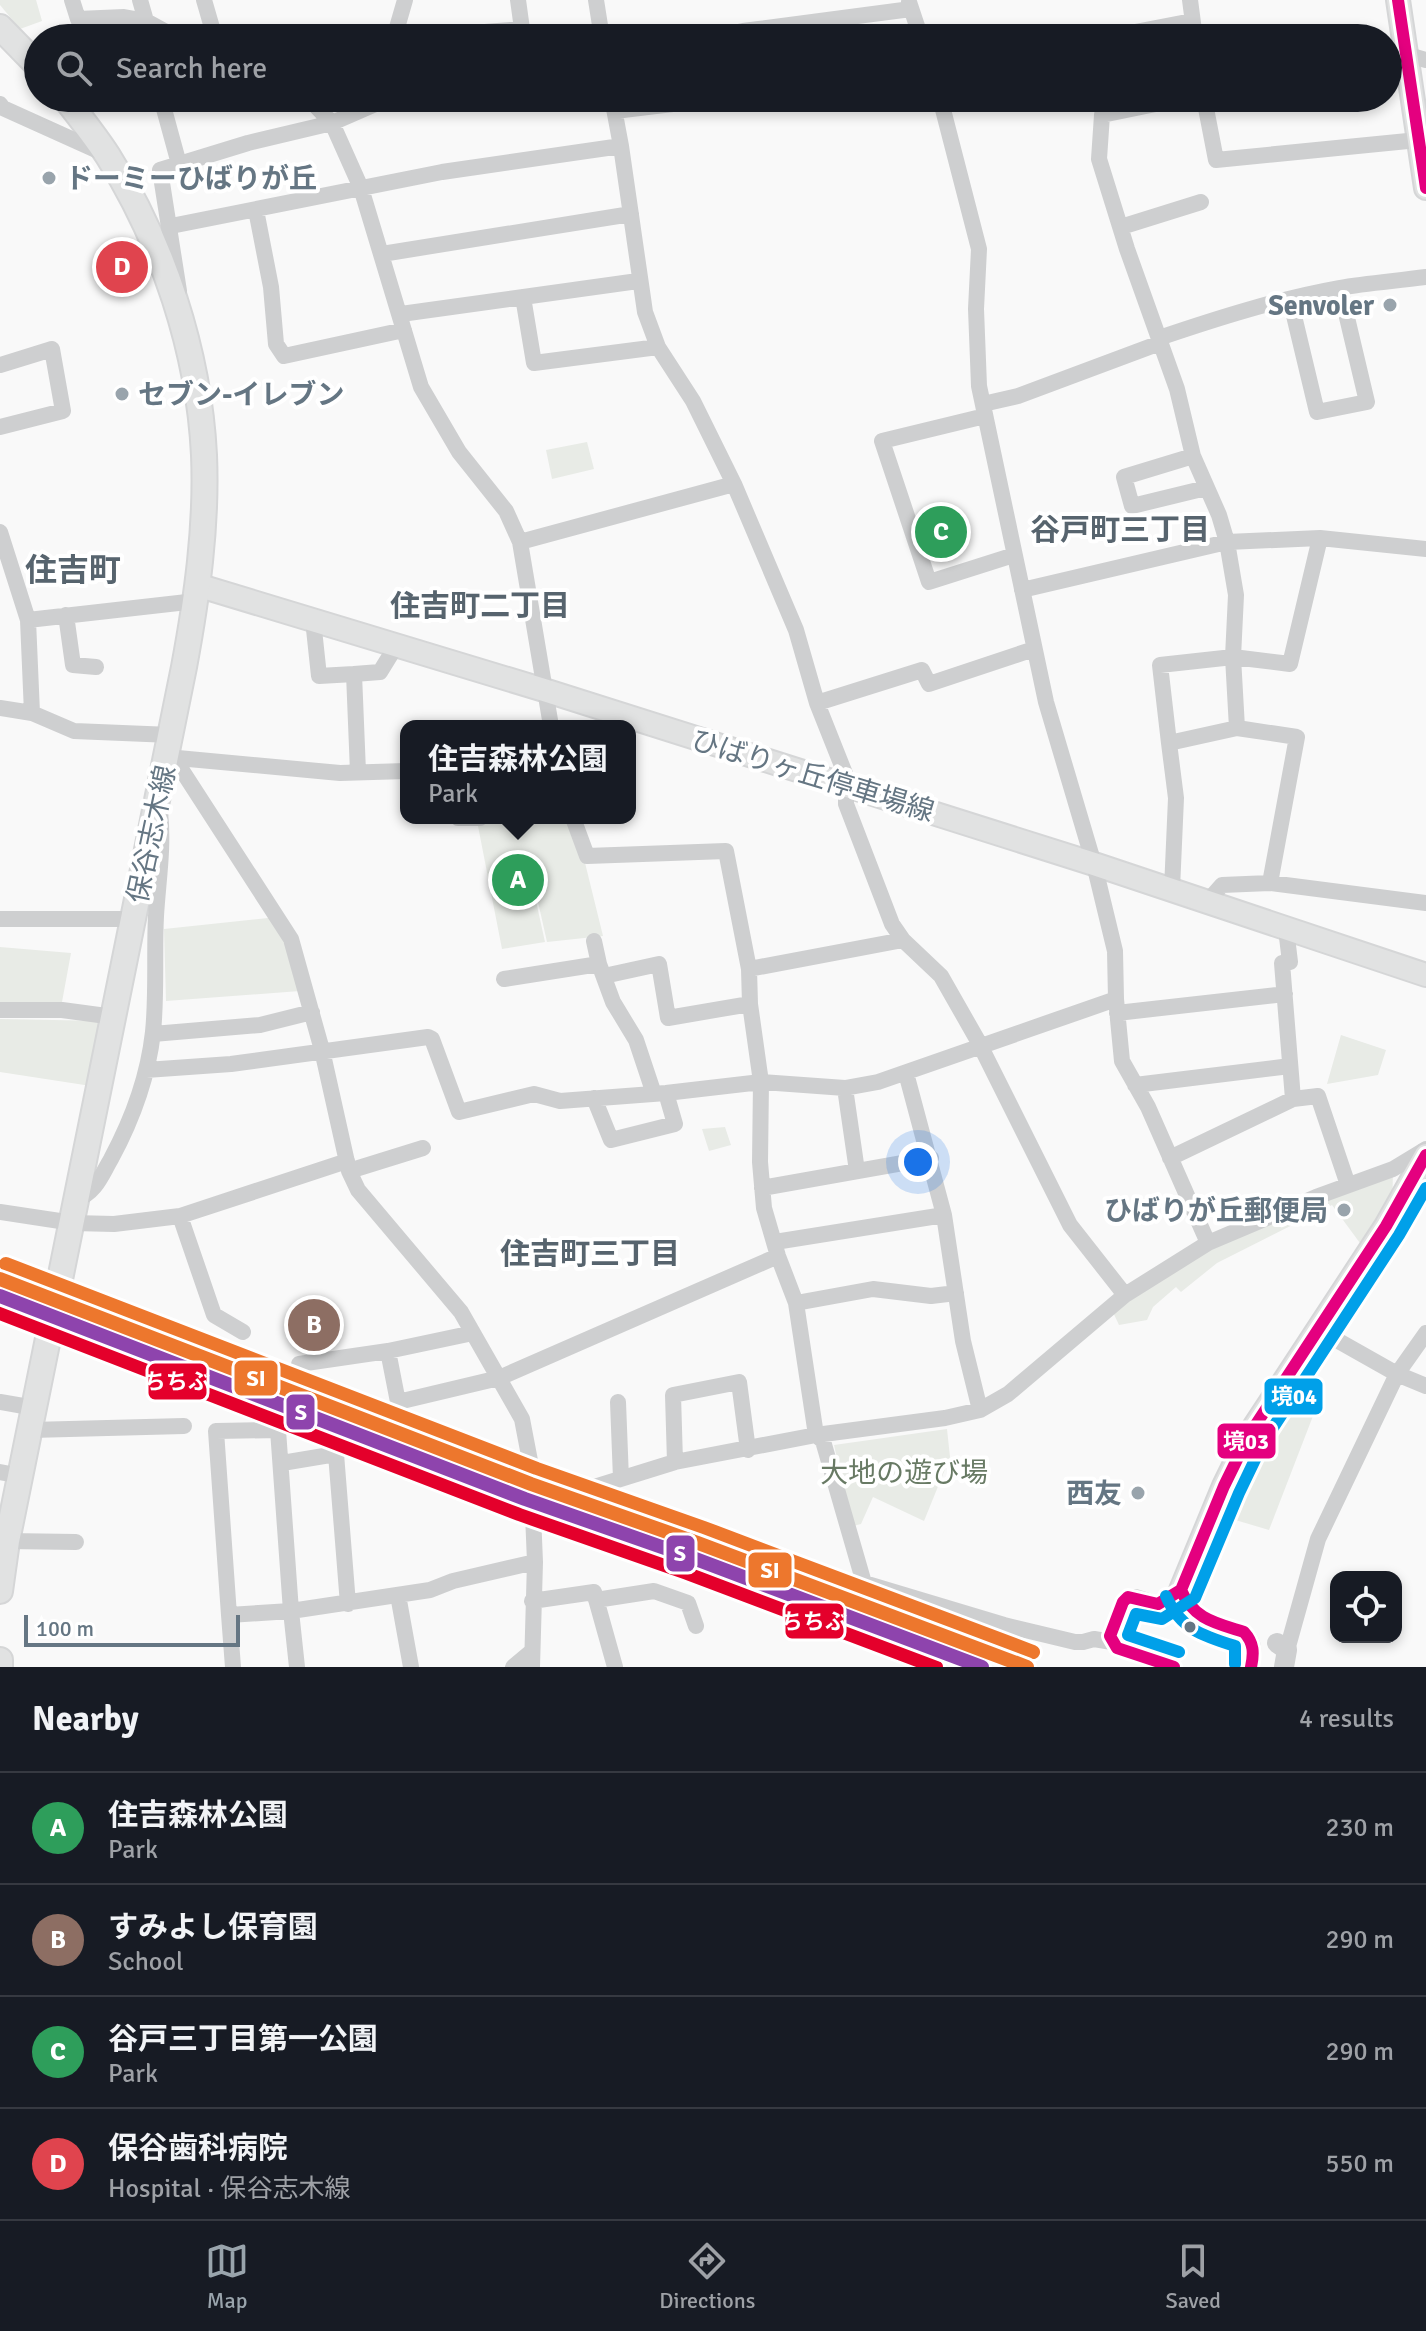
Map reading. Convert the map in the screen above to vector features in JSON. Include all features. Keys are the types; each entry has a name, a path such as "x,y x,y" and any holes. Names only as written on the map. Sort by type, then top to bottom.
{"main road":[{"path":"1398,0 1416,57 1418,140 1426,188"},
{"path":"0,27 24,52"},
{"name":"保谷志木線","path":"0,1591 11,1474 33,1419 159,802 197,593 204,494 200,414 181,325 153,243 108,156 75,112"},
{"name":"ひばりヶ丘停車場線","path":"197,593 313,620 544,690 1172,889 1426,975"},
{"path":"1181,1590 1224,1486 1249,1435 1386,1226 1426,1152"},
{"path":"0,1660 0,1667"}],"street":[{"path":"72,0 78,19 124,17 151,24"},
{"path":"140,0 144,24"},
{"path":"204,0 211,24"},
{"path":"398,24 405,0"},
{"path":"518,0 522,24"},
{"path":"596,0 600,24"},
{"path":"1190,0 1193,24"},
{"path":"788,24 910,5 916,24"},
{"path":"1176,24 1192,21"},
{"path":"0,104 108,156"},
{"path":"165,112 179,164"},
{"path":"321,112 332,123 361,188 421,387 459,452 506,511 520,542 550,720"},
{"path":"181,325 171,226 160,170 248,143 332,123 357,112"},
{"path":"615,112 645,312 658,347 693,401 734,484 796,630 817,703 846,776 846,804 892,924 903,940 941,976 1070,1225 1125,1295"},
{"path":"944,112 979,249 976,309 979,386 1046,702 1094,864 1115,951 1116,1006 1122,1061 1208,1243"},
{"path":"1117,112 1102,115 1099,159 1177,389 1193,456 1219,515 1227,542 1236,595 1233,657 1237,728"},
{"path":"1207,112 1216,160 1418,140"},
{"path":"171,226 442,172 621,146"},
{"path":"1121,227 1201,202"},
{"path":"256,210 271,287 276,344 284,356 403,322 523,297 638,281"},
{"path":"382,254 631,214"},
{"path":"1014,555 929,582 882,441 984,410 1207,322 1340,288 1426,277"},
{"path":"1290,299 1317,412 1367,402 1340,288"},
{"path":"523,297 534,363 658,347"},
{"path":"0,365 52,349 63,411 0,427"},
{"path":"1193,456 1124,477 1132,506 1206,488"},
{"path":"520,542 734,484"},
{"path":"0,532 28,620 32,713"},
{"path":"1022,590 1227,542 1320,538 1426,549"},
{"path":"1172,889 1176,798 1160,665 1233,657 1290,664 1320,538"},
{"path":"28,620 197,593"},
{"path":"66,615 73,665 96,667"},
{"path":"313,620 319,676 380,672 396,646"},
{"path":"817,703 922,670 929,684 1034,649"},
{"path":"354,674 358,772"},
{"path":"0,708 32,713 74,731 340,773 400,771"},
{"path":"1169,743 1237,728 1297,737 1270,883"},
{"path":"169,746 291,939 322,1050 348,1166 358,1190 461,1312 522,1419 531,1466 535,1562 532,1659 513,1667"},
{"path":"75,1211 91,1194 114,1152 135,1109 146,1070 153,1034 156,915 163,836 159,802"},
{"path":"575,824 587,856 726,851 749,969 750,1004 761,1082 764,1208 796,1303 816,1435 823,1441 864,1583 1004,1625 1075,1642 1094,1639 1112,1642"},
{"path":"1207,902 1222,885 1270,883 1426,903"},
{"path":"0,919 133,919"},
{"path":"1286,929 1290,962 1282,963 1293,1099"},
{"path":"749,969 903,940"},
{"path":"594,941 613,1002 636,1040 675,1124 611,1140 594,1098"},
{"path":"504,979 659,964 668,1018 750,1004"},
{"path":"146,1070 231,1064 428,1037 432,1039 459,1112 534,1094 560,1101 660,1094 761,1082 845,1088 878,1082 1116,1006 1285,994"},
{"path":"0,1010 62,1010 114,1017"},
{"path":"153,1034 260,1025 312,1012"},
{"path":"1135,1085 1290,1066"},
{"path":"906,1073 944,1215 963,1341 980,1410"},
{"path":"845,1088 857,1171"},
{"path":"1170,1158 1293,1099 1318,1096 1348,1185"},
{"path":"0,1212 75,1211 114,1224 180,1216 348,1166 423,1148"},
{"path":"531,1466 588,1489 675,1462 816,1435 945,1418 980,1410 1008,1394 1125,1295 1208,1243 1393,1169 1426,1152"},
{"path":"762,1188 931,1158"},
{"path":"388,1351 398,1402 499,1378 777,1249 944,1215"},
{"path":"180,1216 214,1315 243,1332"},
{"path":"796,1303 873,1289 931,1296 956,1293"},
{"path":"1319,1330 1397,1374 1426,1386"},
{"path":"299,1364 388,1351 473,1333"},
{"path":"1283,1653 1296,1628 1318,1539 1397,1374 1426,1333"},
{"path":"675,1462 673,1395 739,1382 748,1450"},
{"path":"0,1402 33,1419 184,1426"},
{"path":"618,1402 621,1479"},
{"path":"233,1667 216,1431 278,1430 297,1667"},
{"path":"282,1463 336,1454 348,1604"},
{"path":"7,1541 76,1542"},
{"path":"229,1615 348,1604 430,1590 453,1581 535,1562"},
{"path":"1158,1604 1181,1590 1185,1603 1195,1616"},
{"path":"596,1600 654,1591 688,1603 696,1626"},
{"path":"532,1601 594,1592 615,1667"},
{"path":"398,1595 411,1667"},
{"path":"1174,1667 1117,1648 1112,1642 1110,1636 1123,1602 1128,1597 1244,1632 1283,1653"},
{"path":"1244,1632 1255,1650"},
{"path":"1251,1667 1255,1650 1262,1645 1283,1653"}],"shaded area":[{"path":"143,252 147,273 100,281 97,261"}],"green space":[{"path":"0,0 36,0 42,21 24,24 20,29 0,5"},
{"path":"587,442 594,469 552,479 546,450"},
{"path":"964,515 968,534 921,552 914,529"},
{"path":"478,824 575,824 603,936 547,942 534,884 541,881 532,883 545,942 502,949"},
{"path":"277,917 300,991 166,1001 164,929"},
{"path":"0,947 71,953 62,1002 0,1003"},
{"path":"0,1019 106,1021 91,1086 0,1072"},
{"path":"1341,1035 1386,1050 1378,1075 1327,1084"},
{"path":"725,1127 731,1145 709,1151 702,1129"},
{"path":"1393,1169 1392,1216 1368,1254 1332,1205 1217,1263 1181,1292 1176,1287 1153,1307 1147,1320 1119,1325 1111,1308 1208,1243"},
{"path":"1289,1403 1313,1416 1269,1530 1232,1519"},
{"name":"大地の遊び場","path":"947,1429 950,1457 924,1521 873,1497 861,1524 853,1526 834,1445"}],"transit line":[{"name":"境03","path":"1398,0 1402,24"},
{"name":"境03","path":"1402,27 1426,188"},
{"name":"境03","path":"1174,1667 1117,1648 1110,1636 1123,1602 1128,1597 1158,1604 1181,1590 1224,1486 1249,1435 1386,1226 1426,1155"},
{"name":"境04","path":"1179,1652 1128,1635 1136,1614 1162,1619 1195,1598 1263,1443 1399,1235 1426,1188"},
{"name":"SI","path":"6,1264 537,1469 704,1528 1033,1652"},
{"name":"SI","path":"0,1279 531,1484 698,1543 1027,1667"},
{"name":"S","path":"0,1296 525,1499 693,1558 982,1667"},
{"name":"ちちぶ","path":"0,1313 519,1514 687,1573 936,1667"},
{"name":"境03","path":"1181,1590 1199,1614 1244,1632 1252,1648 1251,1667"},
{"name":"境04","path":"1166,1596 1178,1616 1194,1630 1235,1646 1235,1664"}],"place":[{"name":"ドーミーひばりが丘","path":"49,178"},
{"name":"保谷歯科病院","path":"122,267"},
{"name":"Senvoler","path":"1390,305"},
{"name":"セブン-イレブン","path":"122,394"},
{"name":"谷戸三丁目第一公園","path":"941,532"},
{"name":"住吉森林公園","path":"518,880"},
{"name":"ひばりが丘郵便局","path":"1344,1210"},
{"name":"すみよし保育園","path":"314,1325"},
{"name":"西友","path":"1138,1493"}],"district":[{"name":"谷戸町三丁目","path":"1120,530"},
{"name":"住吉町","path":"73,570"},
{"name":"住吉町二丁目","path":"480,606"},
{"name":"住吉町三丁目","path":"590,1254"}]}
